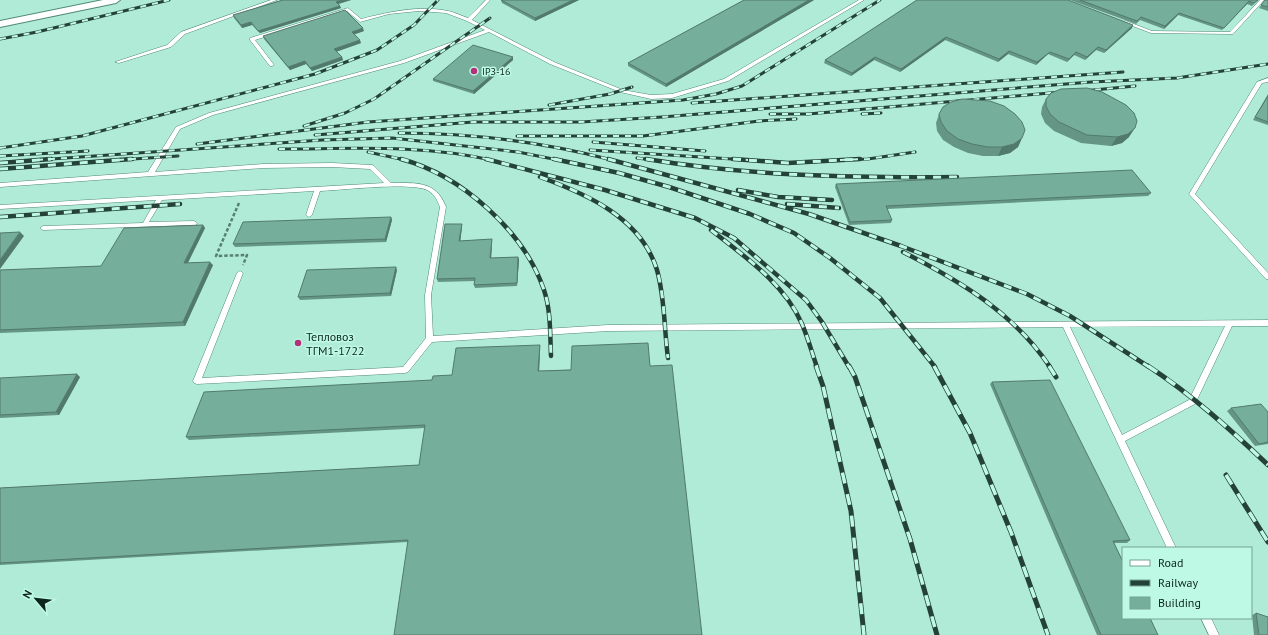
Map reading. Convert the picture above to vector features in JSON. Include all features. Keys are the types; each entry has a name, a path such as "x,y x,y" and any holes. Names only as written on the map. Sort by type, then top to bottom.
{"street":[{"path":"0,24 116,0"}],"lane":[{"path":"116,62 169,46 183,32 275,0"},
{"path":"469,20 488,0"},
{"path":"272,65 252,39 348,8 360,21 389,13 419,10 447,12 469,20 488,31 552,62 622,91 651,97 672,96 726,80 862,0"},
{"path":"1122,21 1151,32 1231,33 1262,0"},
{"path":"151,173 178,128 210,114 402,62 488,31"},
{"path":"1268,80 1260,82 1192,194 1268,277"},
{"path":"0,185 263,166 332,165 372,167 389,185"},
{"path":"0,207 389,185 424,187 434,191 441,198 442,207 428,296 430,339 405,370 197,381 240,273"},
{"path":"309,215 318,189"},
{"path":"145,224 160,198"},
{"path":"44,228 194,223"},
{"path":"430,339 608,328 1268,323"},
{"path":"1120,440 1192,402 1229,324"},
{"path":"1065,325 1172,547"},
{"path":"1206,619 1214,635"}],"path":[{"path":"243,193 216,256 247,255"}],"building":[{"path":"283,0 342,0 336,2 340,6 258,31 251,22 241,25 233,15"},
{"path":"501,0 573,0 535,18"},
{"path":"744,0 809,0 666,84 628,63"},
{"path":"917,0 1068,0 1133,25 1106,50 1098,47 1087,57 1076,52 1069,59 1050,52 1037,62 1009,51 999,59 946,37 901,69 875,57 852,73 825,60"},
{"path":"1080,0 1258,0 1254,3 1249,1 1224,28 1179,13 1165,26 1141,17 1137,21"},
{"path":"1265,0 1268,0 1268,7 1261,5"},
{"path":"345,10 363,28 352,32 360,40 334,49 342,57 310,68 305,61 288,67 263,36"},
{"name":"ІРЗ-16","path":"473,45 513,57 473,91 433,79"},
{"path":"1087,88 1102,92 1126,105 1134,113 1137,121 1135,128 1128,134 1117,137 1087,135 1059,122 1050,114 1046,106 1046,99 1051,93 1061,89"},
{"path":"1268,96 1268,122 1255,117"},
{"path":"962,99 990,101 1004,106 1015,114 1022,122 1025,130 1022,138 1014,144 1002,147 988,147 972,144 958,139 947,131 941,122 939,114 943,107 951,102"},
{"path":"1132,170 1151,193 886,206 892,220 850,222 836,184"},
{"path":"391,217 385,239 233,244 243,222"},
{"path":"445,224 462,224 459,241 492,239 490,258 518,257 517,283 474,285 475,278 437,279"},
{"path":"203,225 184,263 210,262 183,322 0,330 0,270 101,266 124,228"},
{"path":"20,232 0,260 0,233"},
{"path":"396,267 390,293 298,297 307,270"},
{"path":"648,343 650,366 672,365 702,635 394,635 408,540 0,563 0,488 419,465 425,425 186,437 204,392 432,380 433,376 452,375 456,348 540,345 538,371 571,370 572,346"},
{"path":"77,374 56,412 0,415 0,378"},
{"path":"1050,380 1130,540 1113,541 1122,560 1122,619 1150,619 1158,635 1101,635 992,382"},
{"path":"1261,404 1268,412 1268,442 1259,444 1231,408"},
{"path":"1256,613 1268,617 1268,635 1259,635"}],"railway":[{"path":"0,39 37,32 169,0"},
{"path":"0,148 82,136 315,74 377,50 414,25 438,0"},
{"path":"197,144 368,122 683,100 716,94 742,86 880,0"},
{"path":"304,126 345,113 374,99 490,18"},
{"path":"315,135 473,122 581,122 662,117 1091,82 1177,78 1268,64"},
{"path":"692,103 1123,72"},
{"path":"1083,91 1135,86"},
{"path":"549,105 610,94 632,87"},
{"path":"770,114 808,114 1061,92"},
{"path":"862,114 881,113"},
{"path":"517,136 643,136 759,121 796,119"},
{"path":"399,133 426,133 506,140 560,148 610,159"},
{"path":"49,159 322,140 392,138 518,152 558,160"},
{"path":"593,142 705,151"},
{"path":"279,149 412,149 465,155 487,159"},
{"path":"590,150 738,159"},
{"path":"0,156 88,151"},
{"path":"368,152 402,159"},
{"path":"846,160 868,159 915,152"},
{"path":"125,160 178,156"},
{"path":"637,158 652,160"},
{"path":"0,163 49,159"},
{"path":"37,160 49,159"},
{"path":"125,160 132,159"},
{"path":"402,159 424,167 446,178 467,192 488,208 522,247 535,268 544,290 550,323 551,356"},
{"path":"487,159 491,160"},
{"path":"487,159 605,190 695,218 734,238 806,300 822,322 849,367"},
{"path":"554,159 619,173 669,187 750,214 794,233 830,258 880,298 935,367"},
{"path":"610,159 809,214 901,246 1027,294 1070,316 1149,367"},
{"path":"646,159 723,169 801,175 957,177"},
{"path":"733,159 738,159"},
{"path":"738,159 748,160"},
{"path":"738,159 788,163 846,160"},
{"path":"846,160 860,159"},
{"path":"118,160 125,160"},
{"path":"0,169 125,160"},
{"path":"840,160 846,160"},
{"path":"540,177 576,191 610,210 639,236 649,252 660,281 668,358"},
{"path":"738,190 778,197 832,200"},
{"path":"0,217 180,204"},
{"path":"787,204 839,208"},
{"path":"711,230 750,261 785,296 795,310 802,324 817,367"},
{"path":"903,252 945,275 984,300 1020,330 1050,367"},
{"path":"816,366 823,386 851,511 864,635"},
{"path":"849,366 855,377 910,539 937,635"},
{"path":"934,366 970,433 1011,532 1048,635"},
{"path":"1049,366 1056,377"},
{"path":"1148,366 1210,413 1268,465"},
{"path":"1226,475 1268,542"}],"place":[{"name":"ІРЗ-16","path":"474,71"},
{"name":"Тепловоз ТГМ1-1722","path":"298,343"}]}
